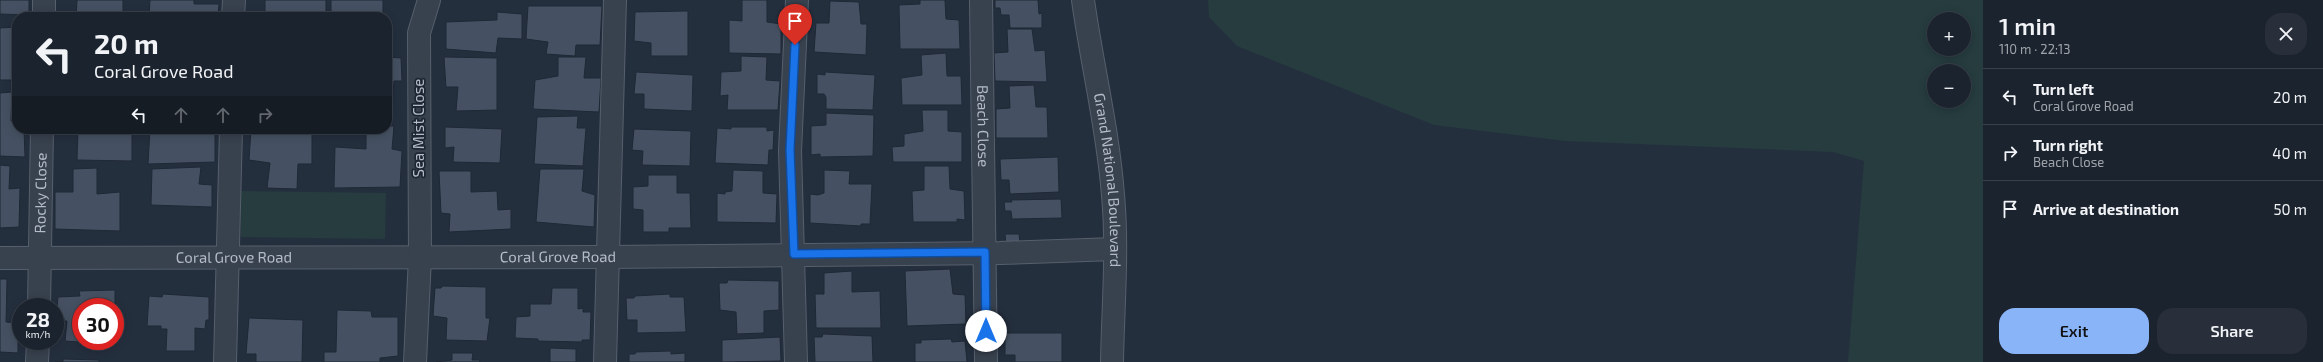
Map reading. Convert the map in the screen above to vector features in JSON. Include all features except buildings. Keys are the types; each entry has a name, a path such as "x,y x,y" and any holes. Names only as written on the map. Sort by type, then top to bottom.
{"street":[{"path":"44,0 44,12"},
{"path":"233,12 234,0"},
{"name":"Sea Mist Close","path":"415,362 420,257 419,33 429,0"},
{"path":"605,362 615,0"},
{"path":"796,362 790,150 797,0"},
{"name":"Beach Close","path":"981,0 986,362"},
{"name":"Grand National Boulevard","path":"1083,0 1090,49 1106,132 1113,196 1115,249 1112,362"},
{"name":"Rocky Close","path":"39,298 42,134"},
{"path":"226,362 231,134"},
{"name":"Coral Grove Road","path":"0,258 608,257 1115,249"},
{"path":"37,362 38,350"}],"green space":[{"path":"1208,0 1983,0 1983,362 1848,362 1864,161 1833,152 1566,141 1434,125 1237,46 1209,17"},
{"path":"241,191 386,193 385,239 241,237"}],"route":[{"path":"795,45 790,150 794,254 985,252 986,331"}]}
